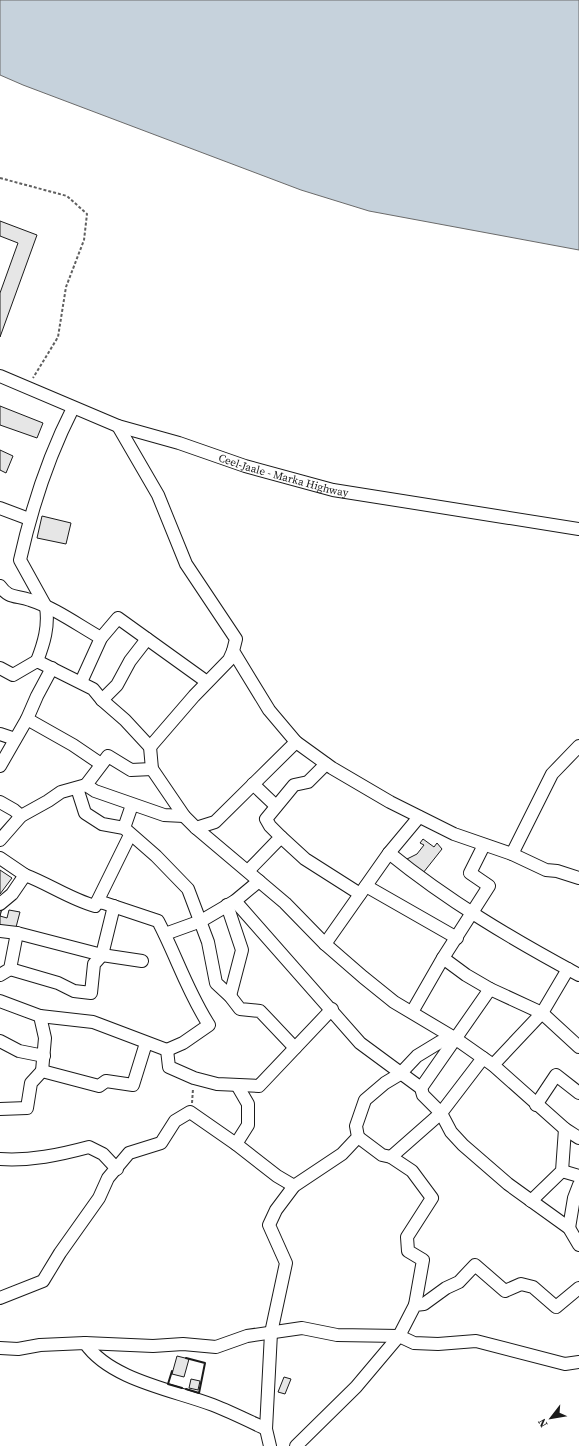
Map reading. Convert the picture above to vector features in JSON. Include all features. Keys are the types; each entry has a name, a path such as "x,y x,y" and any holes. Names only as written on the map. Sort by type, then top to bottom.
{"street":[{"name":"Ceel-Jaale - Marka Highway","path":"0,376 118,426 180,443 245,466 333,490 579,529"},
{"path":"0,668 13,675 37,661 45,640 47,616 46,607 20,560 29,519 54,445 73,408"},
{"path":"118,426 158,495 186,564 236,639 229,660 207,682 150,747"},
{"path":"0,508 29,519"},
{"path":"0,605 3,590 46,607 101,638"},
{"path":"81,682 101,638 118,618 207,682"},
{"path":"102,700 117,685 130,661 147,639"},
{"path":"233,651 269,710 296,742 326,764 390,802 454,834 512,854 546,870 558,871 579,878"},
{"path":"37,661 93,689 102,700 125,720 150,747 152,769 184,816 196,828 285,903 325,944 362,977 394,1002 456,1039 488,1061 536,1105 565,1129 579,1138"},
{"path":"0,766 27,719 36,696 52,668"},
{"path":"27,719 73,745 101,764"},
{"path":"0,734 15,739"},
{"path":"196,828 215,822 296,742"},
{"path":"512,854 552,774 579,746"},
{"path":"152,769 131,770 108,756 81,787 85,813 102,824 127,832 156,856 188,888 208,942 216,983 230,996 240,1009 260,1011 295,1048"},
{"path":"326,764 308,782 294,785 266,819 270,826 305,859 457,938"},
{"path":"253,784 276,806"},
{"path":"0,840 21,816 61,792 81,787 164,815 184,816"},
{"path":"0,802 21,816"},
{"path":"0,858 25,875 40,881 77,901 95,906 127,832 132,805"},
{"path":"325,944 389,853 419,817"},
{"path":"248,871 281,837"},
{"path":"412,1012 443,958 473,914 489,886 470,873 484,845"},
{"path":"389,853 423,880 473,914 574,972 542,1013 488,1061 441,1113 391,1158"},
{"path":"0,904 12,894 25,875"},
{"path":"165,934 201,921 231,903 259,881"},
{"path":"0,1001 40,1016 92,1022 167,1050 183,1043 209,1024 183,978 158,921 114,906 97,902"},
{"path":"230,996 242,950 231,903"},
{"path":"231,903 332,1009 360,1043 420,1088 423,1095 441,1113 451,1132 463,1145 531,1200 569,1228 579,1244"},
{"path":"17,933 5,972 58,982 74,991 91,993 94,964 102,955 114,906"},
{"path":"0,931 17,933 102,955 142,961"},
{"path":"443,958 466,975 490,989 542,1013 579,1047"},
{"path":"420,1088 490,989"},
{"path":"167,1050 169,1066 194,1078 217,1084 259,1086 332,1009"},
{"path":"0,1109 27,1108 31,1083 42,1071 45,1038 40,1016"},
{"path":"296,1446 356,1387 399,1336 415,1305 423,1260 408,1251 407,1237 432,1198 412,1171 391,1158 382,1155 358,1137 356,1126 365,1100 385,1083 400,1074 417,1056 440,1042 456,1039"},
{"path":"0,1041 19,1051 44,1056"},
{"path":"42,1071 99,1086 106,1081 133,1085 146,1042"},
{"path":"536,1105 556,1075 579,1093"},
{"path":"236,1144 248,1124 248,1104 237,1085"},
{"path":"1,1296 43,1281 99,1198 108,1178 129,1153 161,1143 175,1121 190,1112 236,1144 277,1176 294,1186"},
{"path":"531,1200 562,1171 565,1152 565,1129"},
{"path":"270,1446 266,1429 271,1333 286,1263 269,1225 276,1210 294,1186 342,1154 358,1137"},
{"path":"0,1159 17,1160 55,1156 89,1147 103,1154 117,1169"},
{"path":"562,1171 579,1176"},
{"path":"569,1228 574,1198 579,1185"},
{"path":"415,1305 424,1304 446,1288 459,1282 475,1265 505,1291 522,1284 533,1287 556,1307 579,1288"},
{"path":"0,1348 18,1349 40,1345 85,1344 153,1346 183,1344 216,1347 247,1336 302,1328 337,1335 399,1336 414,1343 438,1344 476,1341 565,1364 579,1362"},
{"path":"85,1344 92,1354 112,1368 146,1383 214,1405 266,1429"}],"path":[{"path":"0,178 67,196 87,214 84,240 66,287 58,337 27,388"},
{"path":"190,1112 193,1098 194,1078"}],"shaded area":[{"path":"0,0 579,0 579,250 369,211 301,190 23,85 0,75"}],"building":[{"path":"0,221 37,235 0,337 0,293 18,243 0,236"},
{"path":"0,406 43,423 37,438 0,425"},
{"path":"0,450 13,456 6,473 0,470"},
{"path":"42,516 71,523 66,544 37,538"},
{"path":"423,839 434,847 437,843 442,849 423,873 407,859 417,854 424,845 420,843"},
{"path":"0,870 12,878 0,894"},
{"path":"9,910 20,912 15,931 0,928 0,916 7,918"},
{"path":"177,1356 189,1359 184,1377 172,1374"},
{"path":"284,1377 291,1379 285,1394 278,1392"},
{"path":"191,1379 200,1381 198,1390 189,1388"}],"wall":[{"path":"186,1358 205,1363 199,1393 186,1389"},
{"path":"172,1371 168,1384 182,1388"}]}
